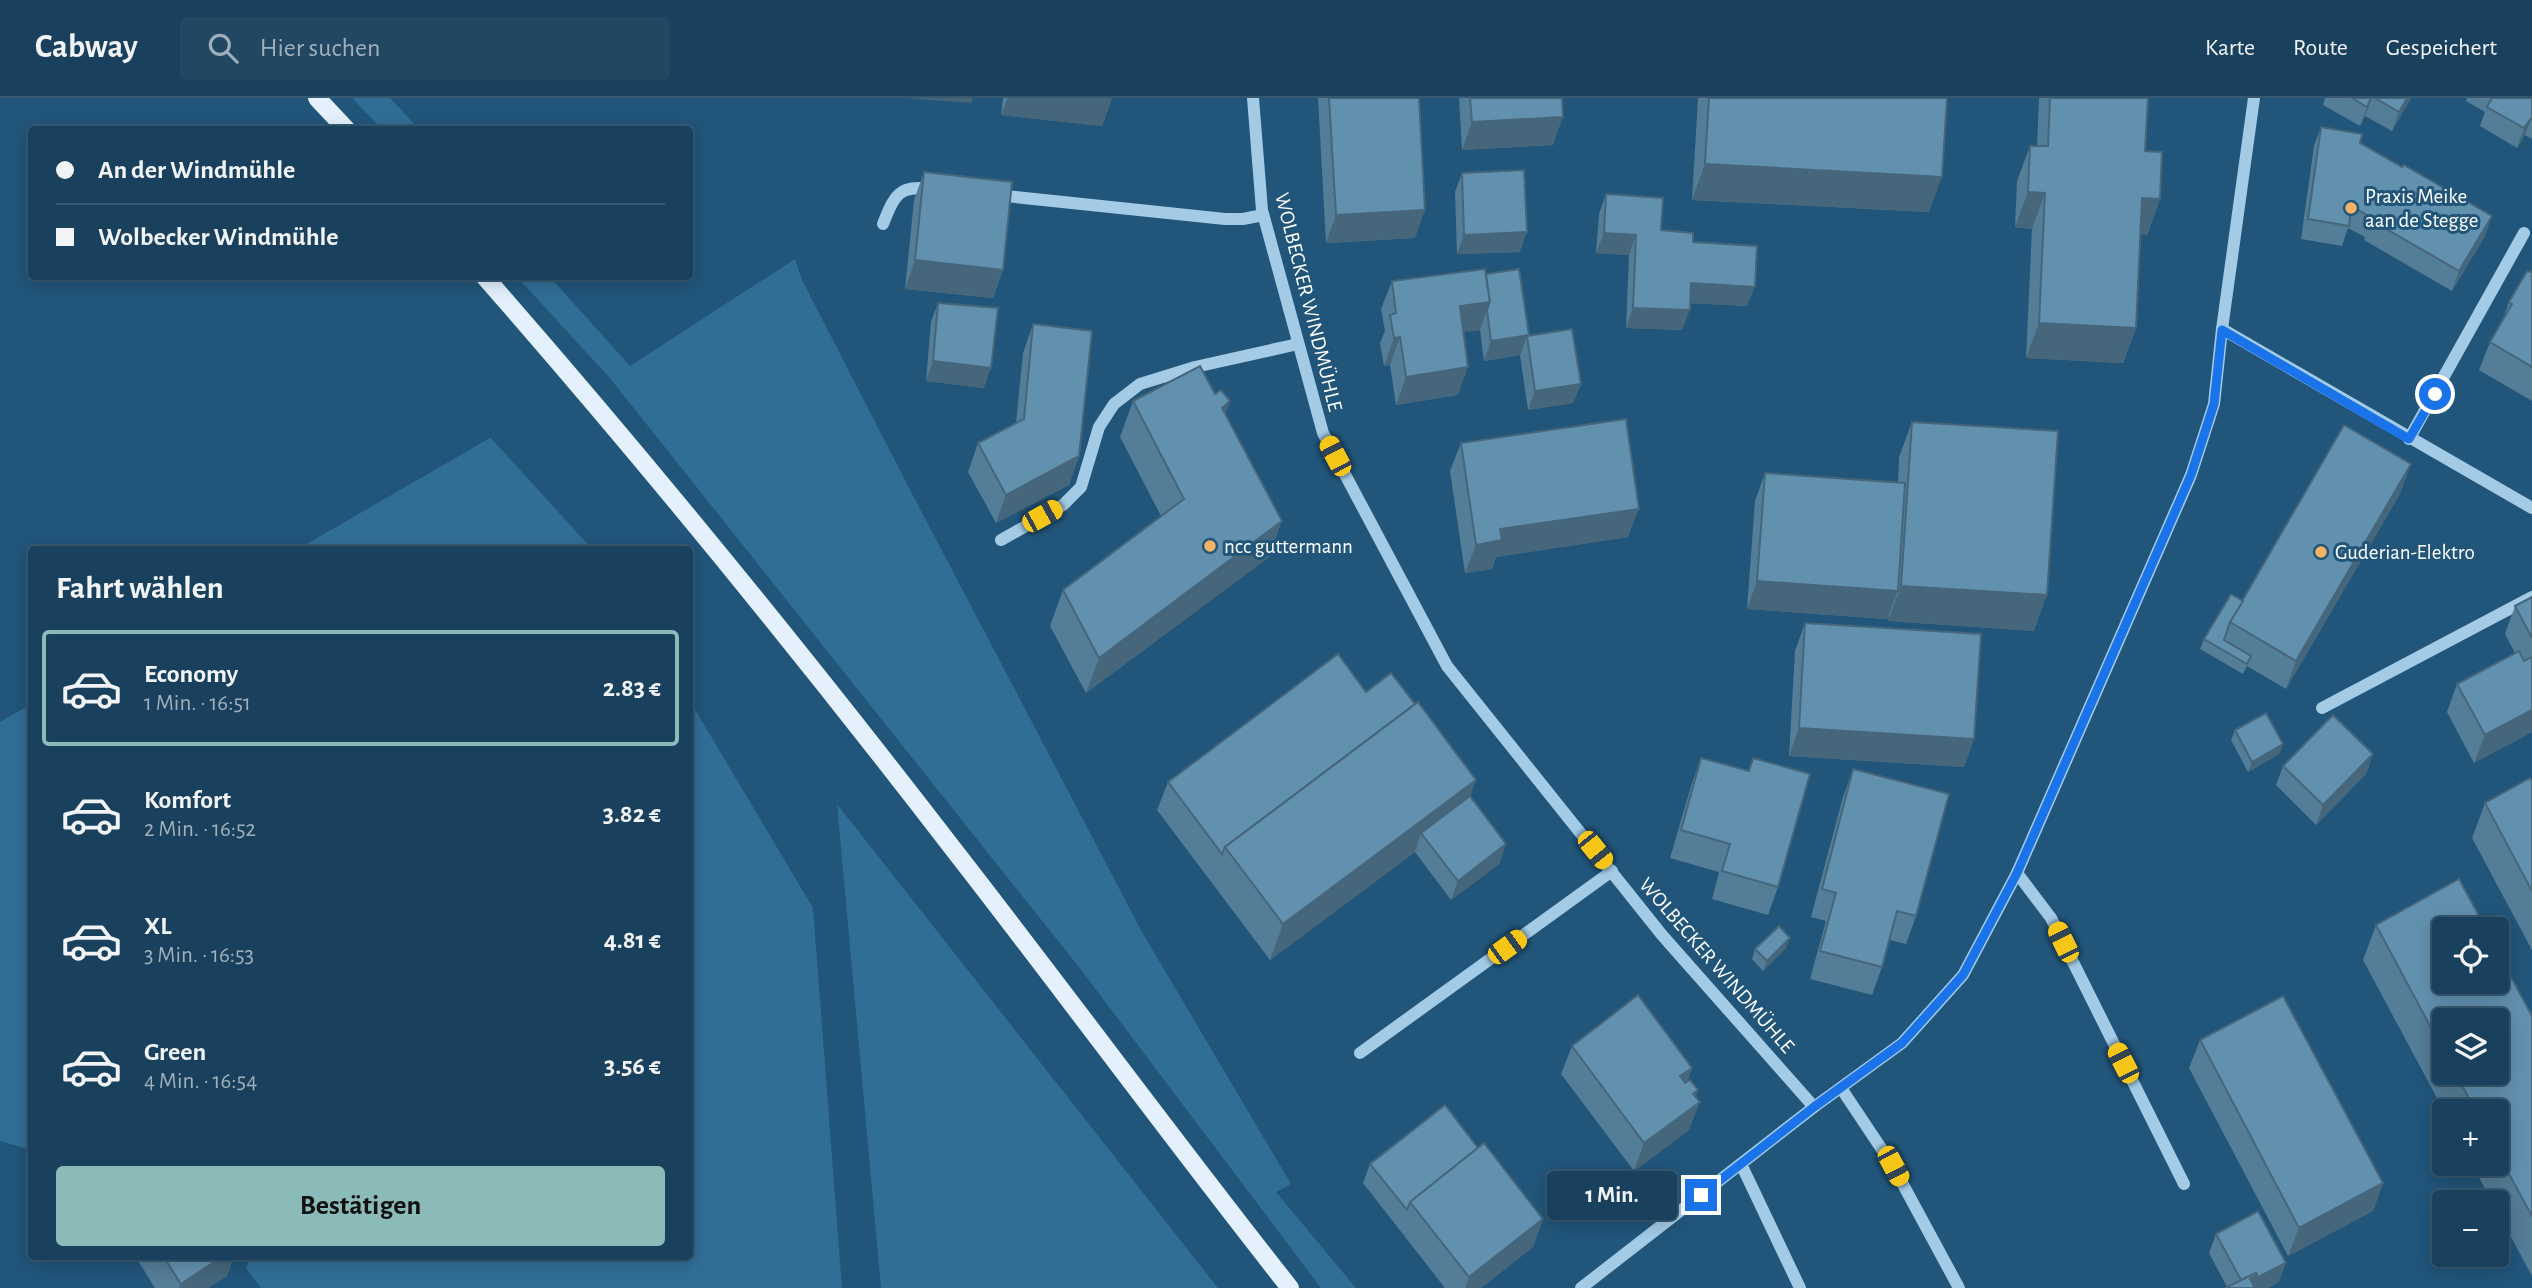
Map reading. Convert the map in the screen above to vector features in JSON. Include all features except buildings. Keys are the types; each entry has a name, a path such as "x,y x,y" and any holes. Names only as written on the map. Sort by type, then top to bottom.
{"main road":[{"path":"317,98 343,126"},
{"path":"487,280 594,402 715,548 953,849 1290,1288"}],"street":[{"name":"WOLBECKER WINDMÜHLE","path":"1253,98 1263,215 1323,433 1447,666 1662,934 1814,1107"},
{"path":"1581,1288 1814,1107 1902,1043 1963,975 2017,873 2191,475 2214,404 2253,98"},
{"path":"883,224 891,204 901,191 914,187 941,190"},
{"path":"981,194 1225,219 1263,215"},
{"path":"2409,439 2524,233"},
{"path":"2222,330 2532,508"},
{"path":"1001,540 1063,505 1081,486 1099,427 1114,404 1140,384 1195,367 1298,344"},
{"path":"2322,708 2532,597"},
{"path":"1360,1053 1612,871"},
{"path":"2017,873 2051,918 2184,1184"},
{"path":"1841,1088 1893,1166 1959,1288"},
{"path":"1741,1164 1800,1288"}],"shaded area":[{"path":"352,98 390,98 416,126 379,126"},
{"path":"795,259 802,280 907,484 1142,932 1291,1184 1276,1192 1356,1288 1321,1288 1082,971 609,377 520,280 553,280 630,366"},
{"path":"490,438 589,546 303,546"},
{"path":"28,706 28,1149 0,1141 0,722"},
{"path":"693,706 813,908 842,1288 261,1288 246,1268 250,1260 693,1260"},
{"path":"837,804 1218,1288 881,1288"}],"place":[{"name":"Praxis Meike aan de Stegge","path":"2351,208"},
{"name":"ncc guttermann","path":"1210,546"},
{"name":"Guderian-Elektro","path":"2321,552"}],"route":[{"path":"1701,1195 1902,1043 1963,975 2017,873 2191,475 2214,404 2222,330 2409,439 2435,394"}]}
